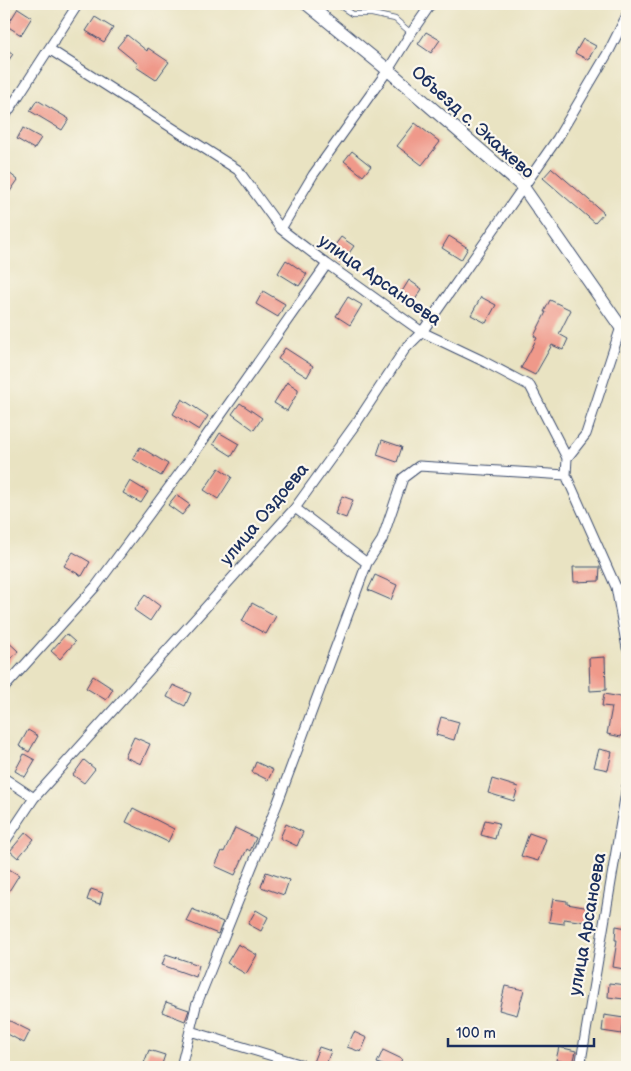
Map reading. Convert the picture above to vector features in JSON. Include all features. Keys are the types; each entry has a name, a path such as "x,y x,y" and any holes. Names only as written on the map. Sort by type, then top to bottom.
{"main road":[{"name":"Объезд с. Экажево","path":"307,4 388,70 523,187 624,332"}],"street":[{"path":"4,118 76,4"},
{"path":"281,229 313,175 388,70 431,4"},
{"name":"улица Оздоева","path":"4,843 34,798 295,508 357,422 405,349 422,332 557,139 609,51 627,15"},
{"name":"улица Арсаноева","path":"49,48 238,170 281,229 422,332 530,386 566,458 566,475 616,587 627,648"},
{"path":"4,688 96,586 190,459 327,264"},
{"path":"566,458 586,434 624,332"},
{"path":"181,1067 196,1006 278,802 367,563 382,540 403,478 419,466 566,475"},
{"path":"295,508 367,563"},
{"path":"4,778 34,798"},
{"name":"улица Арсаноева","path":"580,1067 627,786"},
{"path":"190,1031 309,1067"}],"lane":[{"path":"338,4 352,14 372,14 395,19 411,33"}],"building":[{"path":"18,8 32,17 21,35 7,26"},
{"path":"95,17 113,28 104,42 86,31"},
{"path":"426,32 440,40 431,53 418,44"},
{"path":"127,35 147,51 148,48 169,62 156,80 136,67 138,64 117,47"},
{"path":"583,39 596,46 588,60 575,53"},
{"path":"4,47 13,54 4,67"},
{"path":"37,100 69,119 62,130 30,111"},
{"path":"415,123 440,142 422,165 397,146"},
{"path":"23,128 41,138 34,149 17,139"},
{"path":"352,151 371,166 363,176 344,161"},
{"path":"552,168 604,213 595,223 543,178"},
{"path":"4,169 18,180 4,200"},
{"path":"449,236 468,248 461,260 442,248"},
{"path":"341,237 354,246 342,263 329,253"},
{"path":"286,260 307,274 299,286 278,273"},
{"path":"409,280 422,289 411,306 398,298"},
{"path":"263,291 285,304 278,317 256,304"},
{"path":"348,297 362,305 350,325 336,316"},
{"path":"481,297 496,305 486,323 471,315"},
{"path":"550,300 571,310 559,334 568,339 563,350 552,345 535,375 521,368 537,338 534,336"},
{"path":"285,348 313,366 307,377 278,359"},
{"path":"287,382 298,389 298,392 287,411 274,403"},
{"path":"182,399 208,416 199,430 173,414"},
{"path":"240,403 262,418 254,430 232,414"},
{"path":"220,433 239,444 232,456 213,444"},
{"path":"382,440 402,447 397,462 377,455"},
{"path":"140,447 168,464 161,476 133,459"},
{"path":"219,468 232,477 218,499 204,490"},
{"path":"130,481 148,492 141,503 123,493"},
{"path":"176,495 190,505 182,515 168,505"},
{"path":"342,496 353,500 346,518 335,514"},
{"path":"73,552 90,562 82,576 64,566"},
{"path":"573,567 600,567 599,581 574,582"},
{"path":"375,575 397,585 391,600 368,590"},
{"path":"145,595 160,606 150,621 134,610"},
{"path":"252,603 276,616 266,634 242,621"},
{"path":"66,634 75,642 60,659 51,651"},
{"path":"4,638 18,651 4,667"},
{"path":"605,657 606,690 590,691 589,658"},
{"path":"93,676 113,689 106,700 86,688"},
{"path":"173,685 191,693 185,706 167,697"},
{"path":"604,694 626,698 627,708 621,737 607,734 612,707 602,706"},
{"path":"441,717 459,722 454,740 436,735"},
{"path":"28,730 38,736 29,752 19,746"},
{"path":"134,737 150,744 141,764 125,757"},
{"path":"599,749 612,752 608,770 594,767"},
{"path":"24,754 35,760 25,777 15,771"},
{"path":"84,760 95,769 84,783 73,775"},
{"path":"256,762 273,770 268,780 252,772"},
{"path":"492,779 518,787 514,801 488,793"},
{"path":"133,808 174,829 168,842 126,822"},
{"path":"485,820 499,823 495,839 481,835"},
{"path":"286,824 303,832 297,846 280,838"},
{"path":"235,828 256,838 250,851 247,849 235,875 215,866"},
{"path":"26,832 34,839 18,858 10,851"},
{"path":"529,833 546,839 538,861 521,856"},
{"path":"7,868 19,875 9,891 4,888 4,873"},
{"path":"266,872 289,880 284,895 261,887"},
{"path":"91,889 103,893 100,904 87,900"},
{"path":"553,899 567,901 567,904 595,909 593,923 564,919 564,924 549,922"},
{"path":"192,909 223,922 218,934 186,921"},
{"path":"256,910 268,917 261,931 248,924"},
{"path":"616,926 627,928 627,952 624,969 613,967 617,940 615,940"},
{"path":"238,944 257,955 246,974 227,963"},
{"path":"166,954 199,965 196,977 162,965"},
{"path":"609,983 626,985 624,999 608,997"},
{"path":"505,986 524,990 517,1015 499,1010"},
{"path":"166,1002 189,1010 185,1021 162,1012"},
{"path":"604,1015 624,1018 622,1034 602,1031"},
{"path":"8,1020 30,1031 24,1043 4,1032"},
{"path":"354,1032 367,1038 361,1052 347,1047"},
{"path":"319,1047 331,1051 325,1067 313,1062"},
{"path":"559,1047 576,1051 573,1064 556,1060"},
{"path":"149,1050 165,1055 161,1067 144,1063"},
{"path":"383,1050 402,1059 398,1067 388,1067 377,1063"}]}
